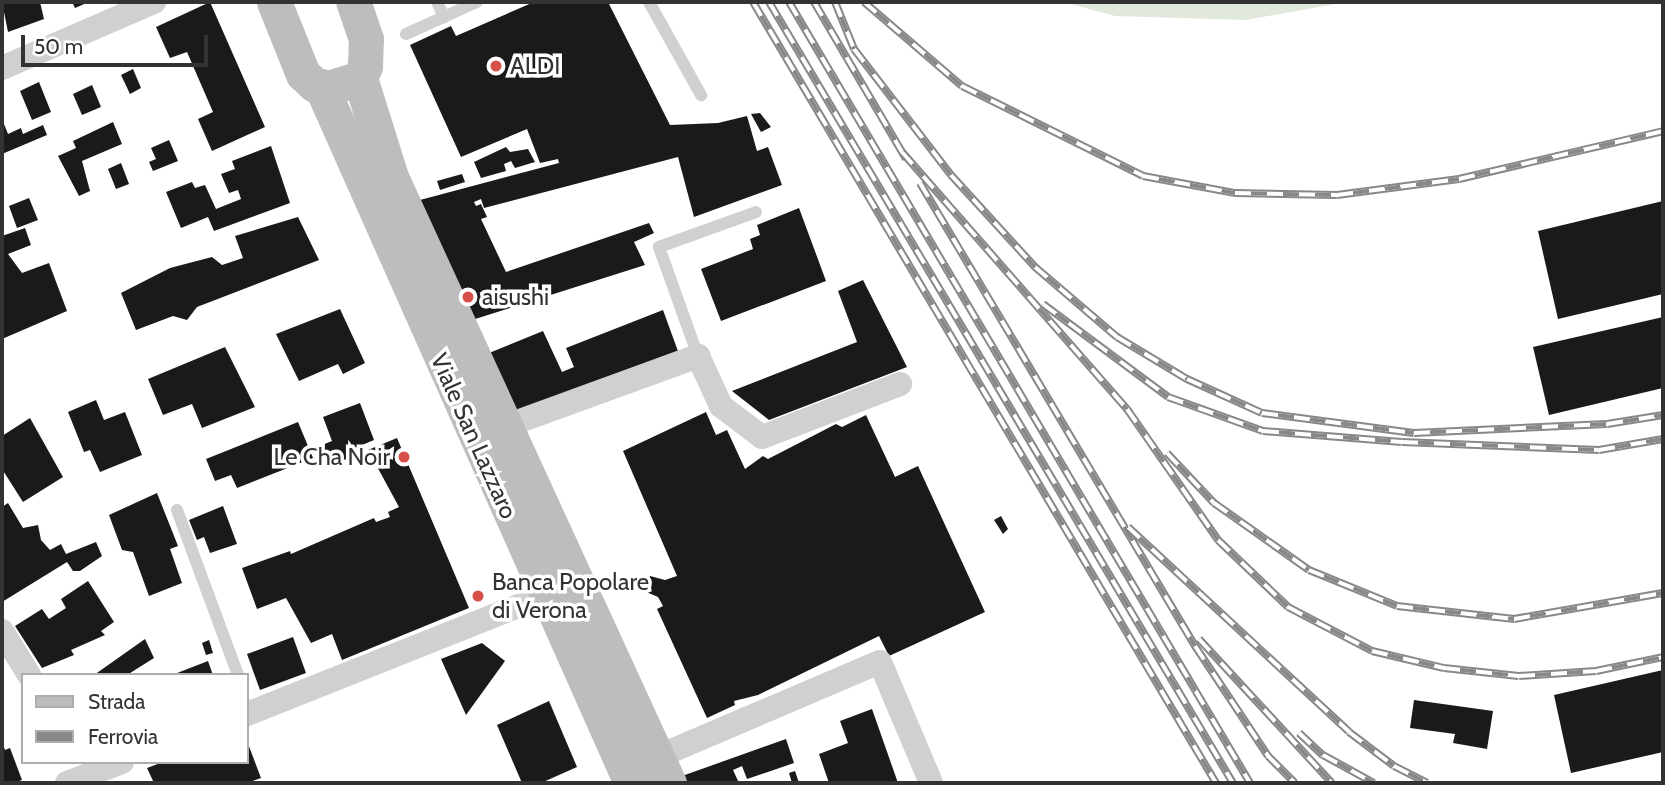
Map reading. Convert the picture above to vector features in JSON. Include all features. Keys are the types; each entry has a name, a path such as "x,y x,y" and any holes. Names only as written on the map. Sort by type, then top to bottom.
{"main road":[{"name":"Viale San Lazzaro","path":"274,2 295,61 303,74 321,86 545,596 631,783"},
{"name":"Viale San Lazzaro","path":"359,5 366,39 360,78 391,177 503,427 663,770"},
{"path":"321,86 344,85 360,78"}],"street":[{"path":"2,68 154,2"},
{"path":"503,427 698,356 721,406 762,437 900,384"},
{"path":"248,708 545,596"},
{"path":"2,631 28,673"},
{"name":"Viale San Lazzaro","path":"663,770 880,662 931,783"},
{"path":"82,776 116,764"}],"lane":[{"path":"437,2 444,17"},
{"path":"406,34 477,2"},
{"path":"649,2 701,94"},
{"path":"698,356 659,247 756,212"},
{"path":"177,510 237,673"}],"shaded area":[{"path":"1063,2 1347,2 1246,20 1115,16"}],"building":[{"path":"2,2 40,2 44,19 8,32"},
{"path":"72,2 89,2 75,8"},
{"path":"210,2 265,127 212,151 198,119 213,112 187,52 170,58 156,27"},
{"path":"534,2 608,2 670,125 718,123 747,116 757,151 768,147 782,185 694,217 678,157 484,208 481,199 474,202 476,206 481,204 487,217 481,219 506,272 649,223 654,233 634,242 645,265 472,320 420,200 559,163 558,159 540,163 527,129 461,157 410,45 451,26 456,36"},
{"path":"133,69 141,88 130,94 121,75"},
{"path":"39,82 51,112 32,120 20,91"},
{"path":"92,85 101,107 82,115 73,94"},
{"path":"760,113 771,127 761,132 751,114"},
{"path":"2,119 8,134 21,128 23,134 43,125 47,135 2,154"},
{"path":"113,122 122,144 82,161 90,191 79,196 58,156 76,148 73,141"},
{"path":"169,140 178,161 153,171 149,162 156,159 151,148"},
{"path":"271,146 290,203 214,231 208,217 181,228 166,192 192,182 195,188 205,185 216,209 241,199 238,190 229,193 221,174 235,169 232,161"},
{"path":"506,147 510,152 528,149 535,162 515,168 511,161 504,164 506,171 481,178 474,162"},
{"path":"121,163 129,184 116,189 108,169"},
{"path":"462,174 465,182 440,190 437,181"},
{"path":"29,198 38,220 17,228 9,206"},
{"path":"1663,201 1663,294 1558,319 1538,231"},
{"path":"799,208 826,281 721,321 701,269 753,249 750,239 760,235 757,225"},
{"path":"298,217 319,260 197,307 187,320 173,316 136,330 121,293 170,268 212,257 222,265 243,258 235,236"},
{"path":"25,228 31,245 8,254 22,273 49,263 67,311 2,339 2,236"},
{"path":"863,280 907,367 769,420 732,391 857,342 838,291"},
{"path":"340,309 365,363 343,374 338,364 299,381 276,334"},
{"path":"663,310 679,354 517,413 489,353 543,331 562,372 574,367 566,348"},
{"path":"1663,317 1663,388 1549,415 1533,347"},
{"path":"225,347 255,407 202,428 192,404 163,415 148,379"},
{"path":"96,400 104,420 125,412 142,455 100,472 90,450 84,452 68,412"},
{"path":"360,403 374,440 355,448 358,454 331,466 322,445 332,441 323,417"},
{"path":"706,412 716,435 727,430 745,469 763,456 768,459 836,424 842,427 866,415 895,477 918,466 985,612 889,656 879,636 758,695 734,701 735,705 707,718 657,609 663,606 658,597 644,591 650,576 665,580 677,576 623,451"},
{"path":"30,418 63,477 23,502 2,469 2,436"},
{"path":"298,422 313,458 237,488 231,475 215,481 206,459"},
{"path":"397,438 469,608 342,660 332,634 311,643 286,598 257,609 242,568 290,551 291,554 374,518 376,522 390,517 388,512 399,507 368,450"},
{"path":"157,493 178,546 170,549 182,583 149,596 133,552 122,550 109,515"},
{"path":"8,503 23,528 38,525 41,540 50,550 61,544 66,554 96,542 102,556 80,571 73,571 67,562 2,602 2,507"},
{"path":"223,506 237,544 210,553 204,537 197,540 189,520"},
{"path":"1001,516 1008,529 1003,534 994,520"},
{"path":"88,581 114,622 101,631 105,635 71,650 74,655 42,668 15,626 42,609 49,619 66,608 61,599"},
{"path":"293,637 306,673 260,690 247,654"},
{"path":"145,639 154,658 130,673 97,673"},
{"path":"209,640 213,653 206,655 202,643"},
{"path":"482,643 505,661 466,715 441,659"},
{"path":"208,661 212,673 177,673"},
{"path":"1663,670 1663,752 1571,773 1554,695"},
{"path":"1414,700 1493,711 1487,749 1453,743 1455,734 1410,728"},
{"path":"549,701 577,767 541,783 522,783 497,725"},
{"path":"872,709 898,783 829,783 819,754 848,743 840,721"},
{"path":"786,739 794,763 747,779 742,766 733,770 739,783 685,783 682,776"},
{"path":"2,741 5,750 10,748 22,780 2,783"},
{"path":"248,744 261,778 247,783 154,783 147,768 158,764 248,764"},
{"path":"795,771 799,783 792,783 789,773"}],"railway":[{"path":"753,2 1216,783"},
{"path":"769,2 1233,783"},
{"path":"789,2 1250,783"},
{"path":"814,2 906,159"},
{"path":"835,2 854,49 951,175 1035,267 1117,337 1187,379 1262,413 1414,433 1607,424 1663,415"},
{"path":"864,2 962,86 1143,176 1235,193 1337,195 1459,179 1663,131"},
{"path":"902,152 1127,409 1218,540 1288,607 1372,651 1444,668 1519,676 1596,671 1663,657"},
{"path":"920,183 1195,646 1268,756 1295,783"},
{"path":"1043,304 1168,397 1263,431 1402,442 1599,450 1663,439"},
{"path":"1167,453 1214,503 1309,570 1397,606 1514,619 1663,593"},
{"path":"1128,527 1349,732 1394,766 1427,783"},
{"path":"1199,639 1332,783"},
{"path":"1299,733 1323,755 1374,783"}],"place":[{"name":"ALDI","path":"496,66"},
{"name":"aisushi","path":"468,297"},
{"name":"Le Cha Noir","path":"404,457"},
{"name":"Banca Popolare di Verona","path":"478,596"}]}
